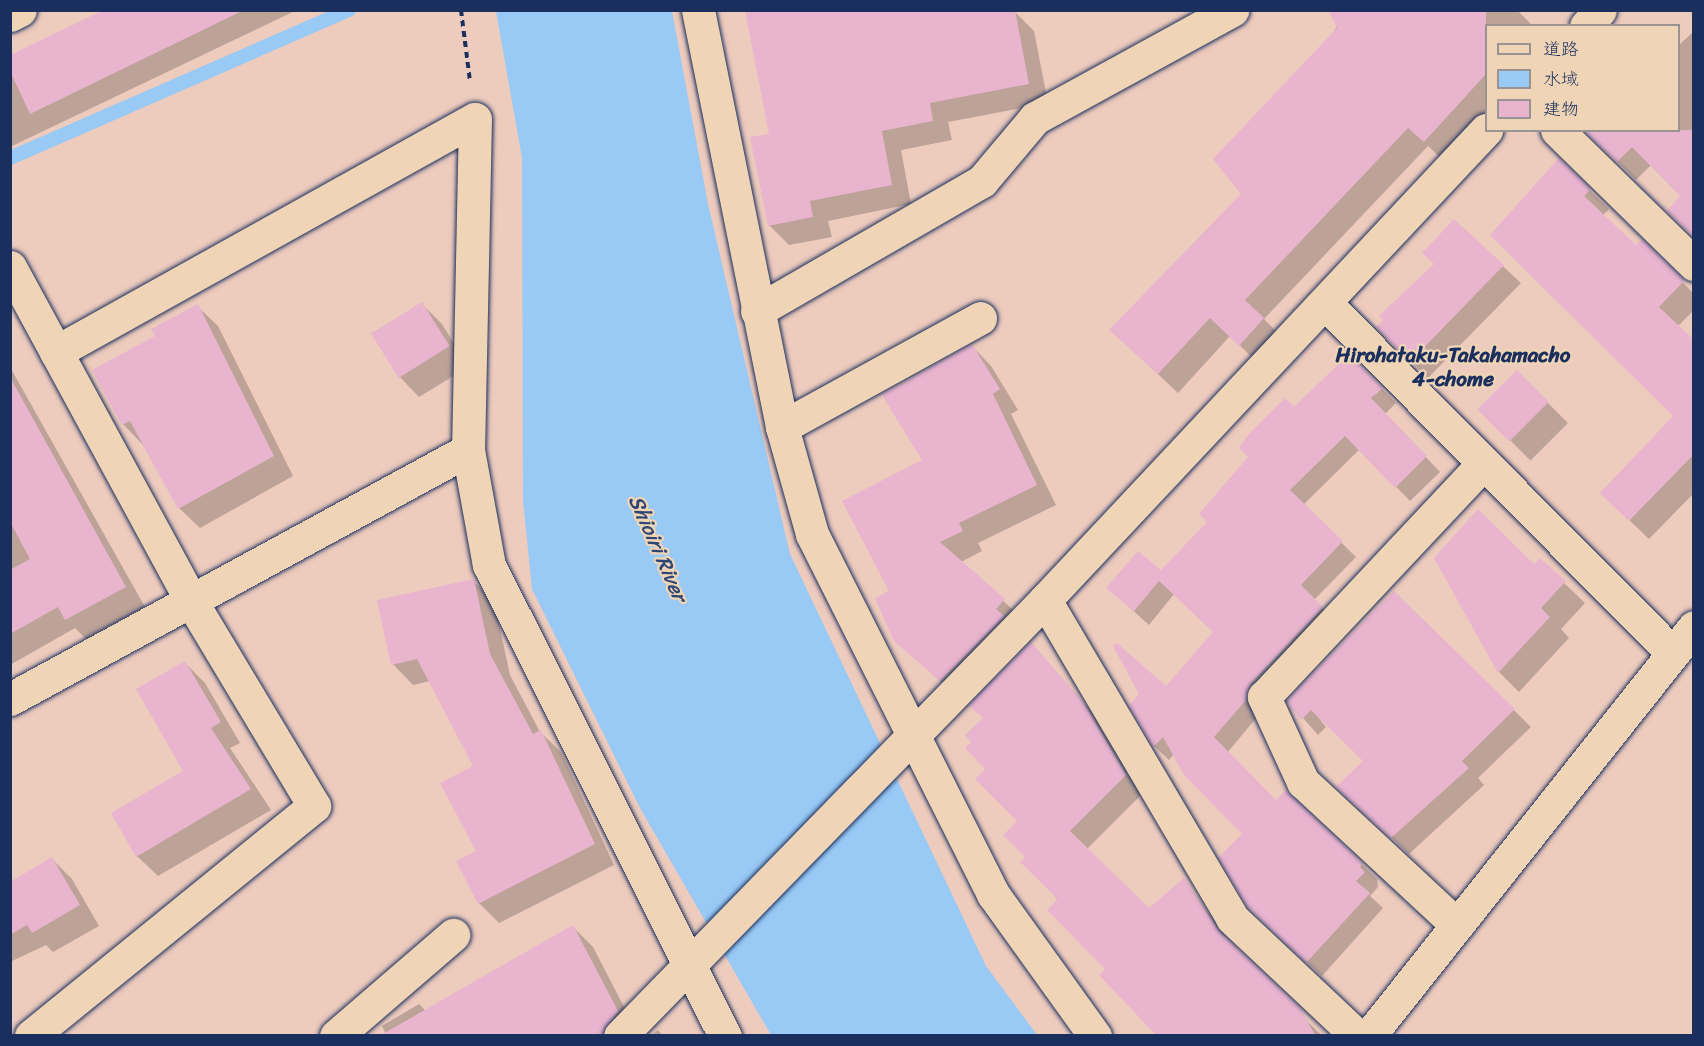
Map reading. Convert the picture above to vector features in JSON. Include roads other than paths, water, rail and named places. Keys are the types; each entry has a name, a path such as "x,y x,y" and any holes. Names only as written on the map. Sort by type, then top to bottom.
{"street":[{"path":"10,15 20,10"},
{"path":"698,10 782,427 812,534 993,894 1095,1035"},
{"path":"757,311 982,181 1035,118 1232,10"},
{"path":"1588,24 1600,10"},
{"path":"56,352 475,118 468,450 489,565 724,1035"},
{"path":"620,1035 1045,600 1326,304 1485,131"},
{"path":"1559,132 1694,264"},
{"path":"10,267 190,601 314,806 31,1035"},
{"path":"1326,304 1673,653"},
{"path":"782,427 980,318"},
{"path":"10,699 468,450"},
{"path":"1457,925 1303,782 1264,697 1483,464"},
{"path":"1045,600 1232,918 1357,1035"},
{"path":"1370,1035 1694,627"},
{"path":"336,1035 453,934"}],"water":[{"name":"Shioiri River","path":"496,11 672,11 708,204 790,554 986,966 1037,1035 771,1035 640,808 532,589 523,500 522,158"}],"waterway":[{"path":"10,158 349,10"}],"district":[{"name":"Hirohataku-Takahamacho 4-chome","path":"1453,367"}]}
